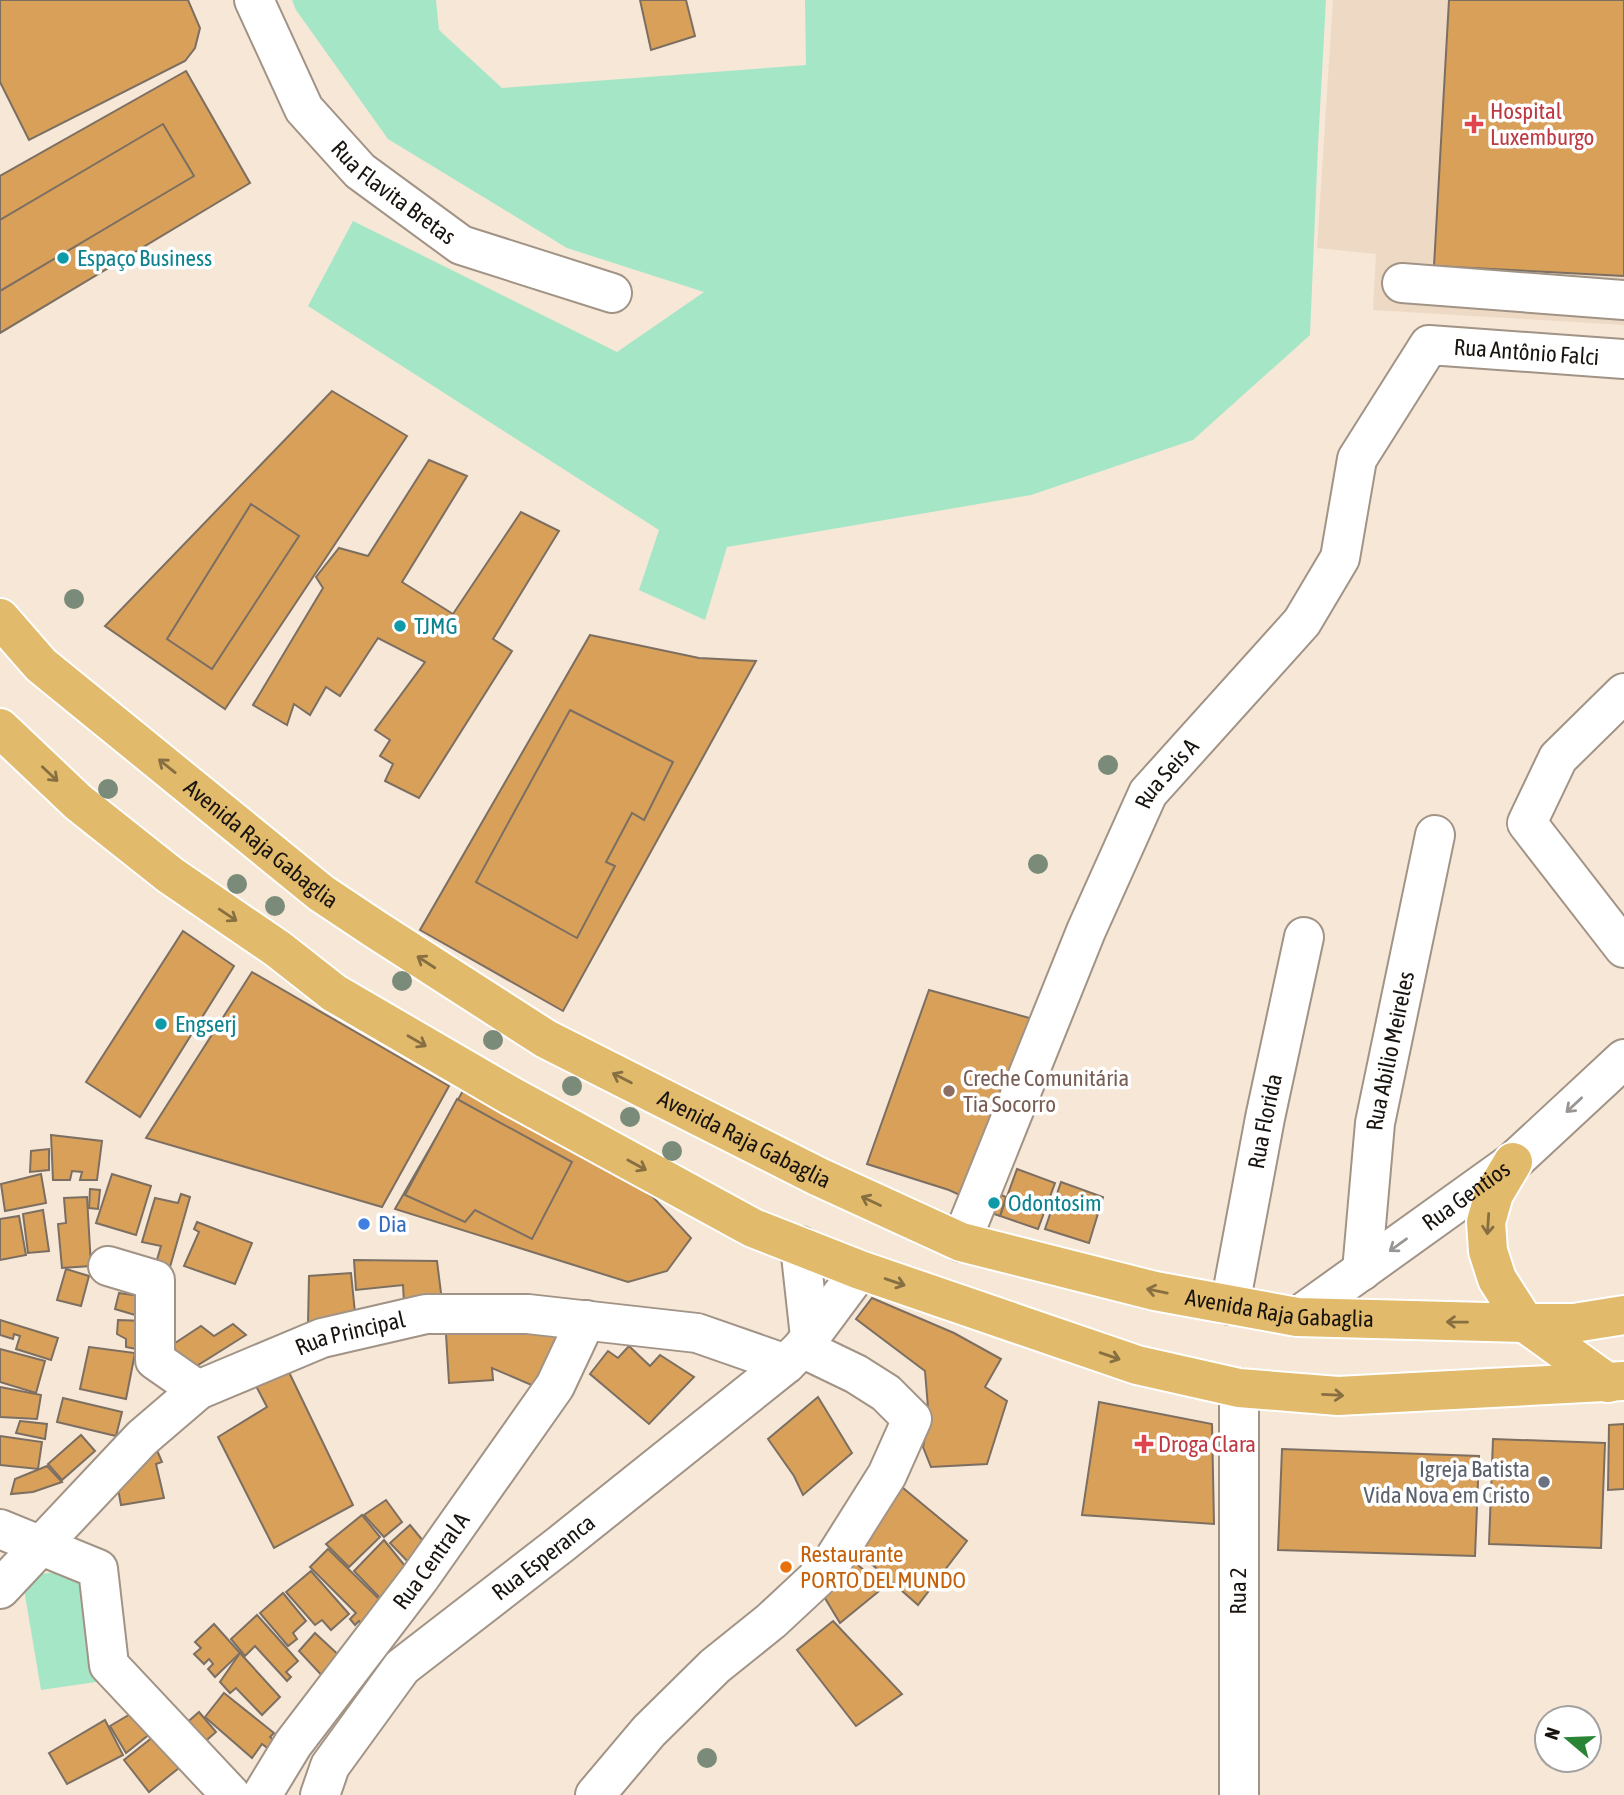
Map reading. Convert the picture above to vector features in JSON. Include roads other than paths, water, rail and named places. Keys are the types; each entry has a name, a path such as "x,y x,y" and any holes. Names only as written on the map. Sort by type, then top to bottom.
{"main road":[{"name":"Avenida Raja Gabaglia","path":"0,618 41,665 321,893 375,929 546,1039 819,1177 961,1242 1154,1291 1297,1317 1525,1324 1574,1323 1624,1314"},
{"path":"0,728 78,802 170,875 278,949 334,993 511,1096 740,1222 800,1247 1137,1365 1239,1388 1338,1396 1616,1382"},
{"path":"1513,1162 1494,1194 1486,1222 1488,1251 1497,1279 1525,1324 1616,1382"}],"street":[{"name":"Rua Flavita Bretas","path":"254,0 304,108 360,171 461,245 612,293"},
{"path":"1402,283 1624,300"},
{"name":"Rua Antônio Falci","path":"1429,345 1624,359"},
{"name":"Rua Seis A","path":"961,1242 1086,931 1148,793 1302,622 1340,558 1357,459 1429,345"},
{"path":"1624,693 1558,758 1527,822 1624,948"},
{"name":"Rua Abilio Meireles","path":"1362,1271 1375,1123 1435,835"},
{"name":"Rua Florida","path":"1230,1305 1265,1118 1304,937"},
{"name":"Rua Gentios","path":"1297,1317 1513,1162 1624,1059"},
{"path":"595,1795 649,1731 715,1666 771,1621 829,1567 887,1475 912,1419 886,1393 856,1374 799,1350 800,1247"},
{"path":"108,1266 155,1280 155,1360 198,1390"},
{"name":"Rua Esperanca","path":"320,1795 330,1766 402,1667 561,1544 799,1350 860,1270"},
{"name":"Rua Principal","path":"0,1589 142,1438 198,1390 322,1338 426,1314 528,1314 697,1333 799,1350"},
{"name":"Rua Central A","path":"262,1795 293,1744 419,1579 555,1386 586,1320"},
{"name":"Rua 2","path":"1239,1388 1239,1795"},
{"path":"0,1529 98,1569 109,1665 232,1795"}],"place":[{"name":"Hospital Luxemburgo","path":"1474,124"},
{"name":"Espaço Business","path":"63,258"},
{"name":"TJMG","path":"400,626"},
{"name":"Engserj","path":"161,1024"},
{"name":"Creche Comunitária Tia Socorro","path":"949,1091"},
{"name":"Odontosim","path":"994,1203"},
{"name":"Dia","path":"364,1224"},
{"name":"Droga Clara","path":"1144,1444"},
{"name":"Igreja Batista Vida Nova em Cristo","path":"1544,1482"},
{"name":"Restaurante PORTO DEL MUNDO","path":"786,1567"}]}
